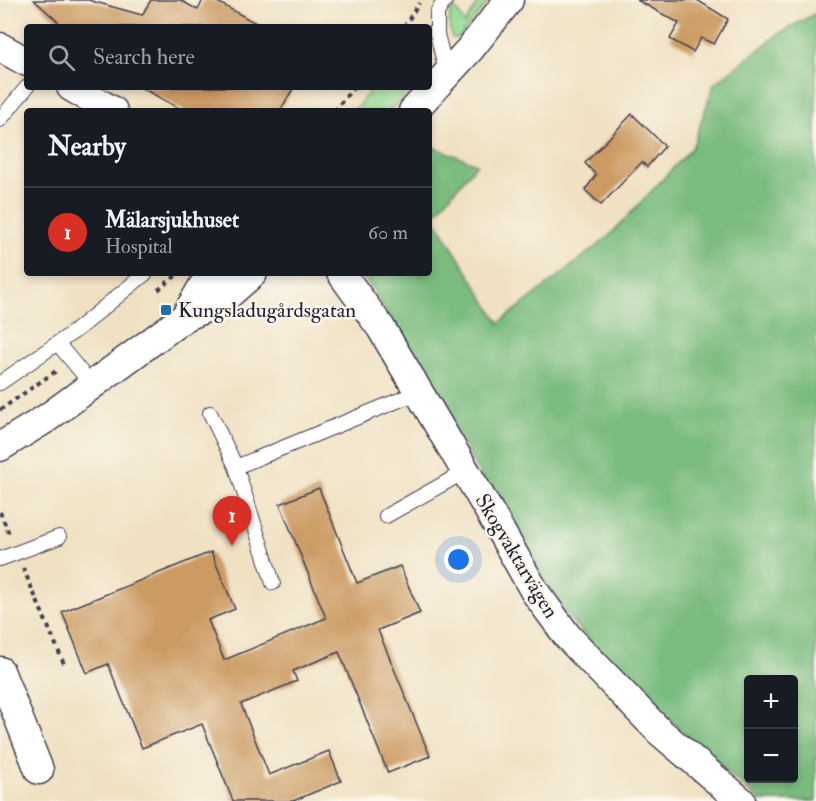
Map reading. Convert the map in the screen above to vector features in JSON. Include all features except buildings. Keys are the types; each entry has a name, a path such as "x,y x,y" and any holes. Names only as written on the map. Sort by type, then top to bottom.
{"street":[{"path":"416,108 470,49 509,0"},
{"path":"0,47 24,60"},
{"path":"76,90 108,108"},
{"path":"185,317 203,286 215,276"},
{"path":"0,447 47,418 185,317 220,302 250,276"},
{"name":"Skogvaktarvägen","path":"343,276 381,328 535,592 568,637 659,730 734,799"},
{"path":"0,671 39,770"}],"lane":[{"path":"445,0 437,14 437,34 447,75"},
{"path":"0,120 25,90"},
{"path":"0,383 58,344 142,276"},
{"path":"58,344 92,385"},
{"path":"236,467 419,393"},
{"path":"210,413 236,467 273,583"},
{"path":"386,516 466,471"},
{"path":"0,560 59,537"}],"path":[{"path":"406,24 421,0"},
{"path":"336,108 352,90"},
{"path":"0,512 65,666"}],"green space":[{"path":"480,0 490,0 458,38 452,38 449,21 453,5 465,24"},
{"path":"816,13 816,801 760,801 614,669 561,608 476,468 433,387 364,276 432,276 432,146 477,164 433,216 499,323 608,237 692,148 714,84 780,33"},
{"path":"371,90 410,90 392,108 356,108"}],"place":[{"name":"Kungsladugårdsgatan","path":"166,310"},
{"name":"Mälarsjukhuset","path":"232,546"}]}
